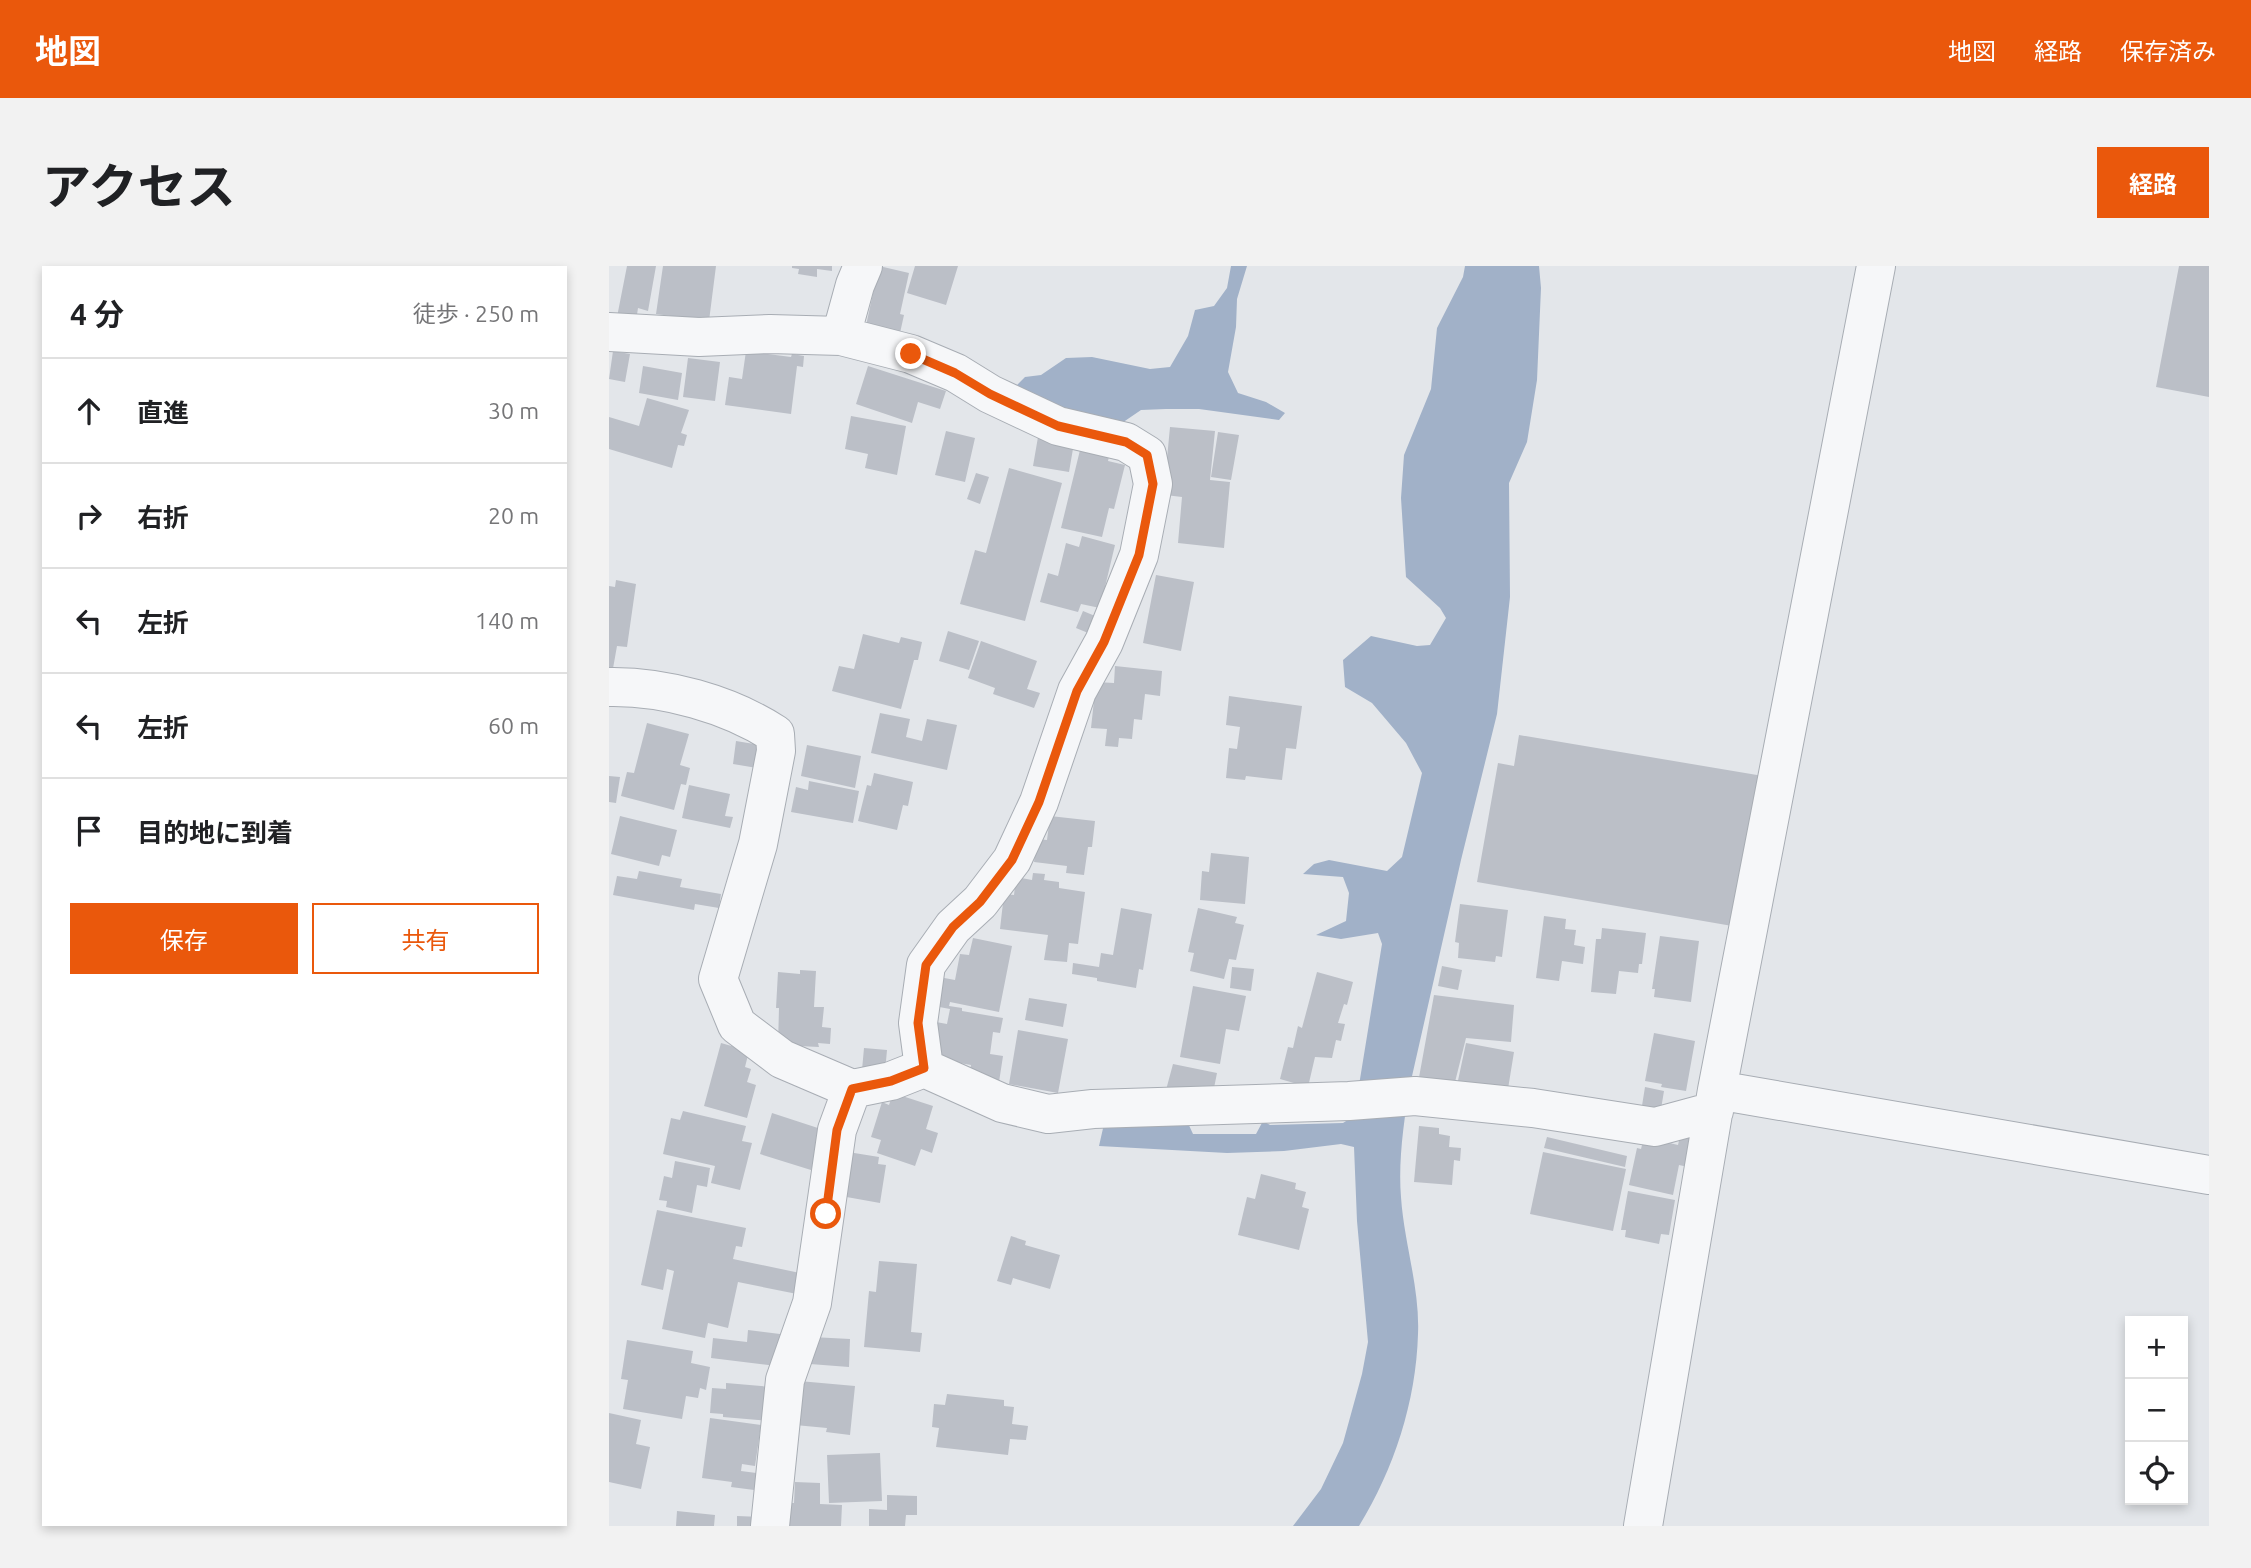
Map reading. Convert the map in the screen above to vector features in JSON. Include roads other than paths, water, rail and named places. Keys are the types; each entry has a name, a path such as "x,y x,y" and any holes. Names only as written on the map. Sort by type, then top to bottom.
{"street":[{"path":"841,336 863,266"},
{"path":"1643,1526 1716,1100 1877,266"},
{"path":"609,331 699,337 769,334 841,336 911,354 955,373 990,394 1058,426 1126,442 1147,455 1153,484 1139,555 1104,642 1077,691 1039,802 1012,860 980,902 953,927 926,965 918,1023 924,1068"},
{"path":"609,687 627,686 691,698 751,719 775,734 776,751 758,844 718,979 737,1025 782,1059 852,1089 891,1081 924,1068 1002,1103 1048,1114 1093,1109 1349,1101 1415,1096 1533,1108 1655,1127 1716,1100 2209,1175"},
{"path":"770,1526 785,1380 812,1303 837,1130 852,1089"}],"water":[{"path":"1231,266 1247,266 1237,299 1236,327 1228,372 1238,393 1266,402 1285,413 1279,420 1199,409 1166,409 1141,410 1119,425 1082,417 1015,387 1025,377 1041,375 1066,358 1092,357 1150,369 1170,367 1188,336 1195,310 1214,306 1227,288"},
{"path":"1465,266 1539,266 1541,288 1537,380 1527,442 1509,483 1510,597 1497,714 1410,1085 1404,1126 1400,1170 1401,1197 1418,1317 1413,1385 1393,1458 1359,1526 1293,1526 1321,1489 1343,1443 1368,1342 1357,1221 1354,1147 1341,1144 1284,1151 1227,1153 1099,1146 1104,1124 1187,1121 1193,1134 1256,1134 1263,1121 1270,1125 1343,1123 1354,1116 1382,944 1378,933 1341,939 1316,935 1346,921 1349,893 1343,877 1303,874 1314,864 1329,860 1387,871 1402,857 1422,773 1406,743 1372,703 1345,687 1343,660 1371,636 1417,646 1430,645 1446,618 1440,608 1406,577 1401,498 1404,455 1431,389 1437,328 1463,277"}]}
